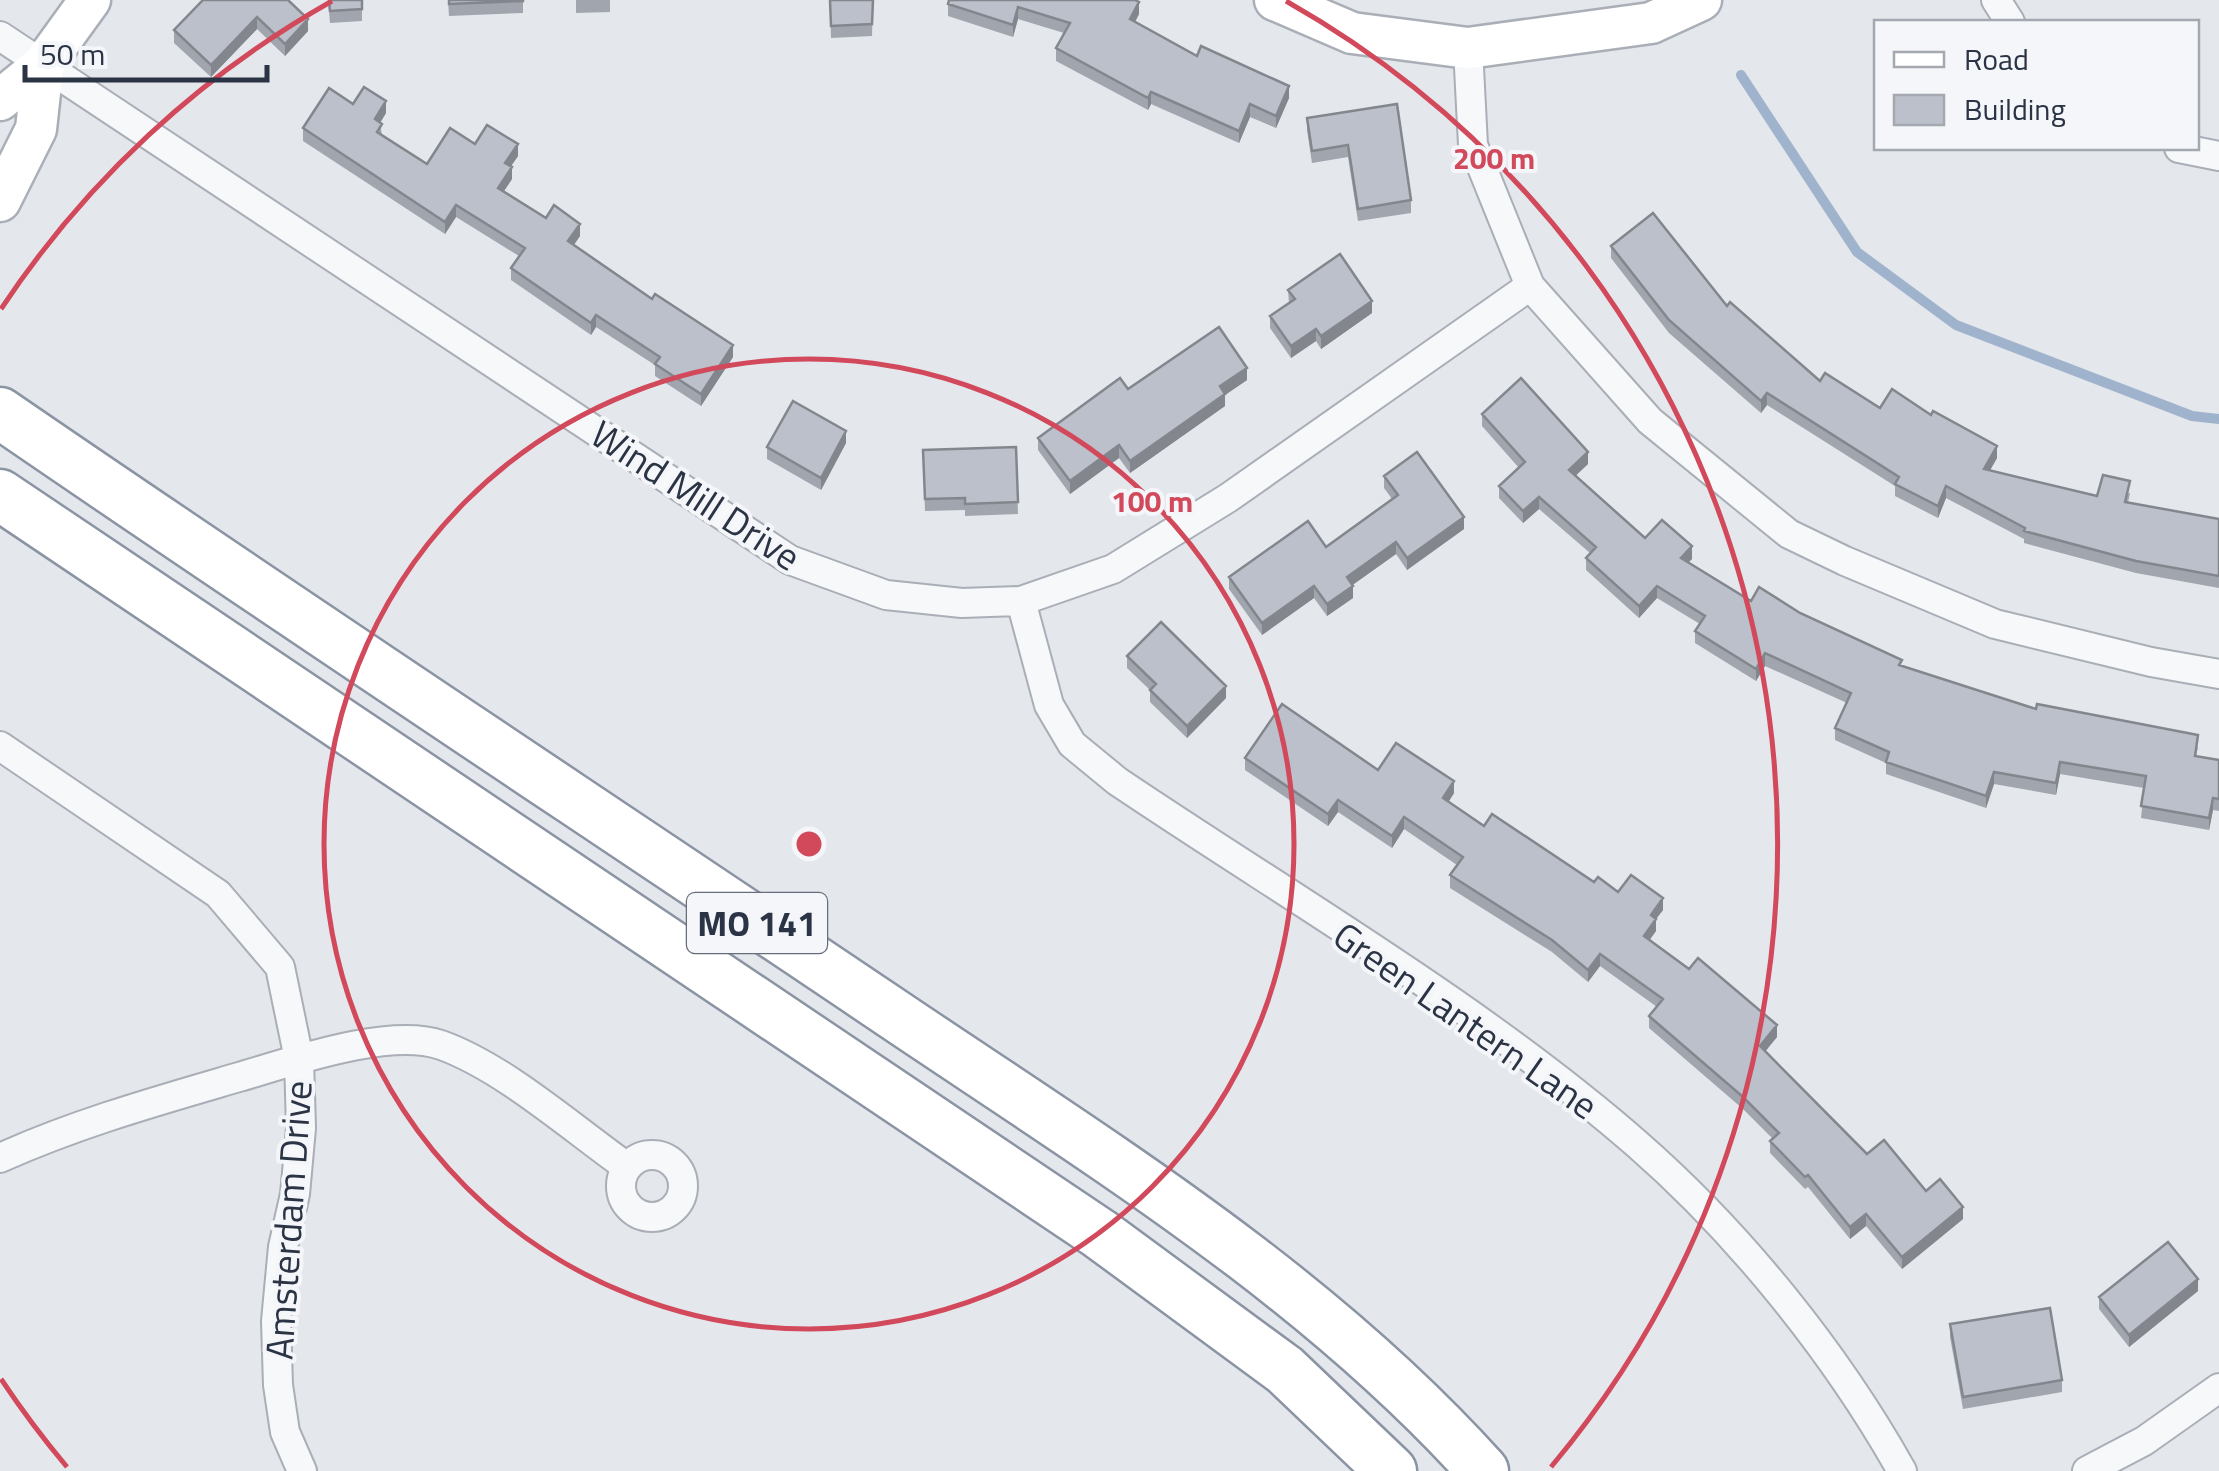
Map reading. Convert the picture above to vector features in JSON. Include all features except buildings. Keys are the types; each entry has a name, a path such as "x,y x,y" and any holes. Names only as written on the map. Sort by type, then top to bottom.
{"highway":[{"name":"MO 141","path":"0,414 1074,1136 1252,1260 1360,1348 1483,1471"},
{"name":"MO 141","path":"0,496 1115,1244 1286,1370 1391,1471"}],"street":[{"path":"0,100 43,65 90,0"},
{"path":"1274,0 1352,32 1468,48 1651,24 1701,0"},
{"name":"Wind Mill Drive","path":"0,36 790,560 886,595 962,603 1020,600 1113,569 1334,426 1530,286"},
{"path":"1468,48 1474,145 1530,286 1650,421 1788,534 1845,561 1995,624 2150,662 2219,674"},
{"path":"0,201 36,130 43,65"},
{"path":"2190,150 2219,156"},
{"name":"Green Lantern Lane","path":"1020,600 1048,704 1072,744 1116,781 1482,1022 1636,1143 1706,1209 1792,1310 1852,1388 1902,1471"},
{"name":"Amsterdam Drive","path":"0,746 218,894 280,967 299,1058 301,1128 297,1177 282,1247 276,1320 278,1385 285,1432 302,1471"},
{"path":"0,1158 61,1130 299,1058 403,1040 438,1044 504,1079 627,1166"},
{"path":"2087,1471 2144,1441 2219,1388"}],"waterway":[{"path":"1741,75 1857,252 1956,325 2192,416 2219,419"}]}
